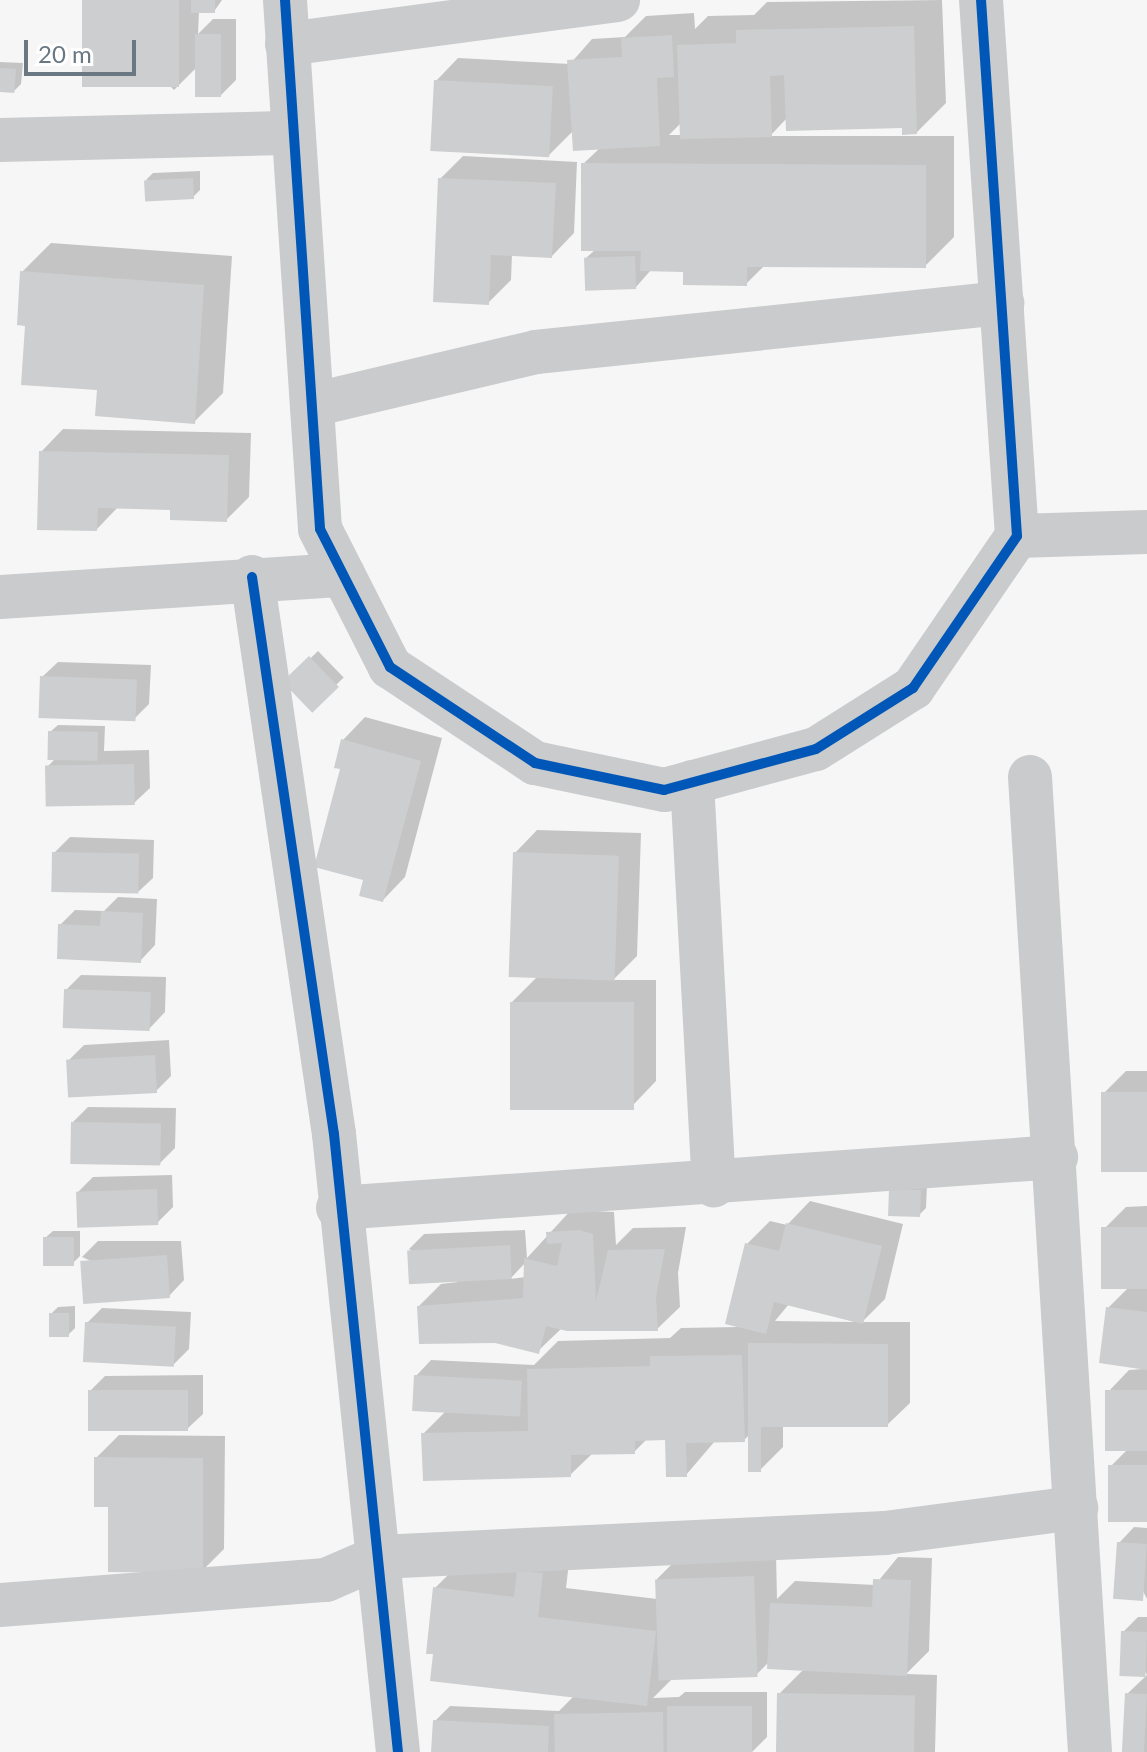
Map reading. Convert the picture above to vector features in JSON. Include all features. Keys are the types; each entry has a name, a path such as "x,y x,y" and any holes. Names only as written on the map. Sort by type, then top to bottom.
{"street":[{"path":"285,0 320,529 390,667 535,763 664,790 816,749 913,688 1017,536 981,0"},
{"path":"287,44 618,0"},
{"path":"0,140 293,133"},
{"path":"312,405 536,352 1002,303"},
{"path":"1017,536 1147,532"},
{"path":"0,597 252,577 343,575"},
{"path":"252,577 334,1134 338,1208 379,1557 398,1752"},
{"path":"1030,777 1056,1157 1090,1752"},
{"path":"692,782 714,1185"},
{"path":"338,1208 714,1185 1056,1157"},
{"path":"0,1605 326,1580 379,1557 885,1533 1076,1508"}],"building":[{"path":"82,0 179,0 179,87 82,87"},
{"path":"191,0 215,0 215,13 191,13"},
{"path":"914,26 917,134 902,135 902,128 786,131 784,75 770,76 772,137 680,139 677,45 736,43 736,30"},
{"path":"195,34 221,34 221,97 195,97"},
{"path":"672,35 674,77 657,78 660,146 573,151 567,60 622,57 621,38"},
{"path":"0,68 16,69 14,93 0,92"},
{"path":"434,80 553,86 549,157 430,151"},
{"path":"581,163 926,165 926,268 747,267 747,286 683,285 683,272 640,271 641,251 581,251"},
{"path":"193,178 194,199 145,202 144,181"},
{"path":"438,178 556,183 552,258 491,255 489,305 433,302"},
{"path":"635,256 636,289 585,291 584,258"},
{"path":"20,271 204,285 195,424 95,416 97,390 21,385 25,326 17,325"},
{"path":"39,451 229,455 227,522 170,520 170,510 98,508 97,531 37,530"},
{"path":"309,656 339,687 312,713 282,682"},
{"path":"40,676 137,679 135,721 39,718"},
{"path":"48,731 98,732 97,761 47,760"},
{"path":"341,739 421,761 383,902 359,896 363,880 314,867 340,769 334,768"},
{"path":"134,764 135,805 46,807 45,766"},
{"path":"52,852 139,854 138,894 51,892"},
{"path":"513,852 619,856 615,981 509,977"},
{"path":"101,911 143,913 141,963 57,959 58,924 100,926"},
{"path":"64,989 151,992 150,1031 63,1028"},
{"path":"510,1002 634,1002 634,1110 510,1110"},
{"path":"155,1055 157,1093 68,1098 66,1060"},
{"path":"1101,1092 1147,1092 1147,1172 1101,1172"},
{"path":"71,1122 161,1124 160,1166 70,1164"},
{"path":"157,1189 158,1225 77,1228 76,1192"},
{"path":"889,1189 921,1190 920,1217 888,1216"},
{"path":"786,1223 882,1246 863,1324 774,1302 766,1334 725,1324 745,1243 779,1251"},
{"path":"1101,1227 1147,1227 1147,1289 1101,1289"},
{"path":"579,1230 593,1234 596,1301 608,1250 665,1249 656,1297 658,1331 567,1331 546,1326 539,1354 495,1343 419,1344 417,1306 523,1298 524,1258 557,1266 562,1243 547,1244 546,1232"},
{"path":"43,1237 74,1237 74,1266 43,1266"},
{"path":"510,1245 512,1279 409,1284 407,1250"},
{"path":"167,1255 170,1298 83,1304 80,1261"},
{"path":"1106,1307 1147,1312 1147,1370 1099,1363"},
{"path":"49,1313 69,1313 69,1337 49,1337"},
{"path":"85,1322 176,1327 174,1367 83,1362"},
{"path":"748,1343 888,1344 888,1427 761,1427 761,1472 748,1472"},
{"path":"742,1355 745,1442 686,1443 687,1477 666,1477 665,1440 635,1441 635,1454 571,1455 571,1477 423,1481 421,1433 528,1431 527,1369 650,1366 650,1356"},
{"path":"414,1375 522,1381 520,1417 412,1411"},
{"path":"88,1390 188,1390 188,1431 88,1431"},
{"path":"1105,1390 1147,1390 1147,1451 1105,1451"},
{"path":"94,1457 203,1458 203,1573 108,1572 108,1507 94,1507"},
{"path":"1108,1465 1147,1465 1147,1522 1108,1522"},
{"path":"1117,1542 1147,1544 1143,1601 1113,1599"},
{"path":"517,1571 543,1573 538,1617 656,1631 647,1706 430,1681 433,1654 426,1654 433,1587 514,1597"},
{"path":"754,1576 758,1677 659,1680 655,1579"},
{"path":"873,1579 911,1580 907,1676 767,1669 770,1603 872,1607"},
{"path":"1121,1631 1147,1632 1145,1677 1119,1676"},
{"path":"777,1693 915,1695 914,1752 776,1752"},
{"path":"1125,1693 1147,1694 1144,1752 1122,1752"},
{"path":"667,1706 752,1706 752,1752 667,1752"},
{"path":"663,1712 664,1752 555,1752 554,1714"},
{"path":"433,1720 549,1726 548,1752 431,1752"}],"cycle path":[{"path":"285,0 320,529 390,667 535,763 664,790 816,749 913,688 1017,536 981,0"},
{"path":"252,577 334,1134 398,1752"}]}
